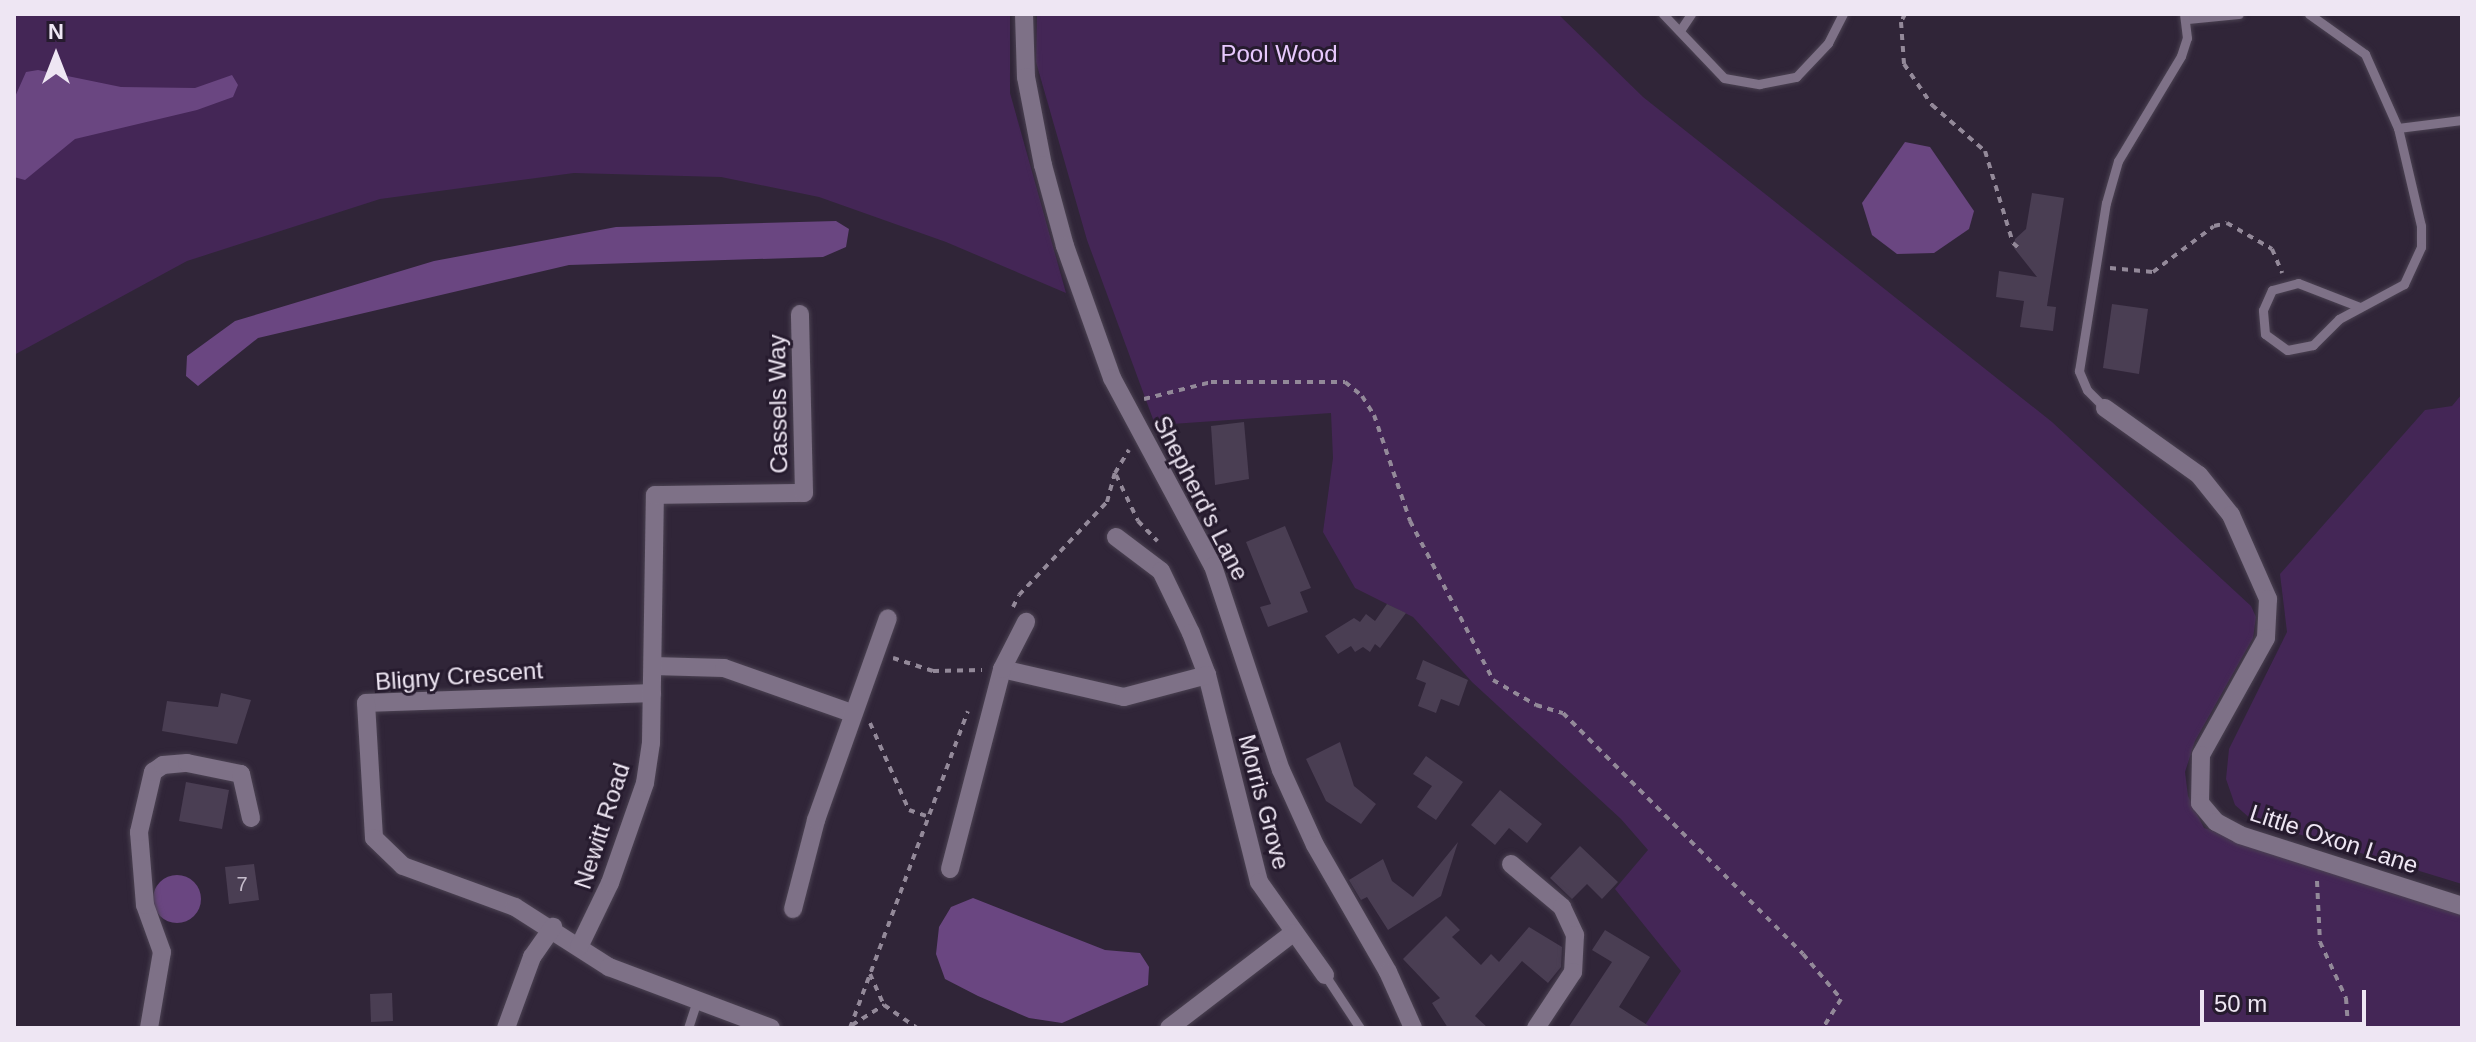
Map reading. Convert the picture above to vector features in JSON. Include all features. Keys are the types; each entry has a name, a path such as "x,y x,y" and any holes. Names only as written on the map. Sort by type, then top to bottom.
{"street":[{"name":"Shepherd's Lane","path":"1024,14 1026,77 1043,165 1065,246 1126,405 1213,566 1281,770 1315,845 1388,972 1413,1028"},
{"name":"Cassels Way","path":"655,495 804,493 800,314"},
{"name":"Little Oxon Lane","path":"2105,408 2199,475 2231,515 2268,599 2266,638 2201,755 2200,803 2216,822 2240,835 2462,906"},
{"name":"Newitt Road","path":"579,947 605,898 645,783 653,666 655,495"},
{"name":"Morris Grove","path":"1116,537 1161,571 1207,675 1259,882 1325,975"},
{"path":"793,909 800,872 852,713 888,618"},
{"path":"950,869 1002,669 1026,622"},
{"path":"653,666 724,668 852,713"},
{"path":"1002,669 1124,697 1207,675"},
{"name":"Bligny Crescent","path":"652,693 366,703 374,838 403,866 515,907 553,927 609,967 771,1028"},
{"path":"149,1028 162,952 145,905 139,832 153,772 163,765 187,763 241,774 251,818"},
{"path":"1511,864 1562,907 1575,935 1573,972 1536,1028"},
{"path":"506,1028 532,957 553,927"},
{"path":"1169,1028 1293,933"}],"lane":[{"path":"1663,14 1681,29 1724,78 1759,84 1796,77 1828,43 1843,14"},
{"path":"1681,29 1691,14"},
{"path":"2105,408 2087,390 2079,371 2118,161 2181,56 2186,17 2239,14"},
{"path":"2309,14 2365,54 2398,128 2421,226 2421,247 2404,284 2360,307 2313,345 2287,350 2265,334 2263,310 2272,290 2298,283 2360,307"},
{"path":"2398,128 2462,120"},
{"path":"1325,975 1360,1028"},
{"path":"688,1028 697,1001"}],"path":[{"path":"1905,14 1901,22 1904,64 1932,105 1985,151 2013,243 2020,249"},
{"path":"2096,267 2153,272 2214,226 2227,223 2272,249 2285,287"},
{"path":"1126,405 1211,382 1345,382 1362,396 1374,415 1410,521 1493,680 1536,705 1563,713 1803,954 1841,999 1823,1028"},
{"path":"875,652 933,671 1002,669"},
{"path":"852,713 870,722 909,810 926,816"},
{"path":"2322,862 2314,896 2320,942 2346,998 2348,1028"},
{"path":"869,971 884,1005 917,1028"},
{"path":"851,1026 884,1005"}],"green space":[{"path":"14,14 1010,14 1010,93 1066,293 946,242 819,197 721,177 574,173 380,199 187,261 14,355"},
{"name":"Pool Wood","path":"1037,14 1558,14 1643,97 2052,422 2251,606 2256,617 2253,638 2195,741 2185,772 2188,796 2204,828 2462,912 2462,1028 1643,1028 1681,971 1615,889 1648,850 1621,819 1472,682 1413,617 1355,588 1323,532 1333,458 1331,413 1172,424 1157,430 1087,240 1036,62"},
{"path":"2462,394 2462,884 2252,820 2235,805 2226,779 2229,749 2287,632 2280,574 2425,410 2452,406"}],"shaded area":[{"path":"38,70 121,87 195,88 232,75 238,85 233,97 197,110 75,139 25,180 14,177 14,99 26,72"},
{"path":"1905,142 1930,147 1974,211 1969,229 1934,253 1897,254 1872,235 1862,203"},
{"path":"836,221 849,229 846,247 823,257 569,265 258,338 198,386 186,376 187,356 235,321 434,261 616,227"},
{"path":"177,875 194,882 201,899 194,916 177,923 160,916 153,899 160,882"},
{"path":"973,898 1105,950 1140,953 1149,967 1148,985 1062,1023 1029,1018 978,996 945,979 936,954 939,927 951,907"}],"building":[{"path":"2032,193 2064,198 2047,306 2056,307 2053,331 2020,327 2024,301 1996,297 1999,271 2037,277 2014,248 2015,239 2026,229"},
{"path":"2112,304 2148,309 2139,374 2103,368"},
{"path":"1244,422 1249,479 1215,485 1211,426"},
{"path":"1285,526 1311,588 1300,592 1308,612 1268,627 1260,607 1271,604 1246,542"},
{"path":"1387,604 1406,613 1380,648 1375,644 1370,652 1363,647 1355,652 1351,646 1338,654 1325,636 1354,618 1360,622 1366,614 1375,621"},
{"path":"1423,660 1468,680 1459,706 1441,699 1436,713 1418,706 1426,683 1416,679"},
{"path":"221,693 251,700 237,744 162,731 167,701 218,707"},
{"path":"1340,742 1354,786 1376,804 1361,824 1326,801 1306,759"},
{"path":"1426,756 1463,782 1436,820 1417,807 1432,786 1413,774"},
{"path":"186,782 229,790 222,829 179,821"},
{"path":"1500,790 1542,824 1527,843 1509,828 1495,845 1471,825"},
{"path":"1458,842 1441,896 1388,930 1367,897 1361,900 1349,880 1383,859 1392,881 1413,897"},
{"path":"1580,846 1618,882 1602,899 1587,884 1572,899 1550,878"},
{"path":"254,864 259,900 229,904 225,867"},
{"path":"1446,916 1460,930 1452,937 1481,965 1491,954 1499,962 1529,927 1562,947 1561,967 1548,983 1522,961 1475,1016 1488,1028 1448,1028 1432,1003 1440,998 1403,959"},
{"path":"1605,930 1650,957 1619,1007 1652,1028 1568,1028 1612,962 1592,950"},
{"path":"392,993 393,1021 371,1022 370,994"}]}
